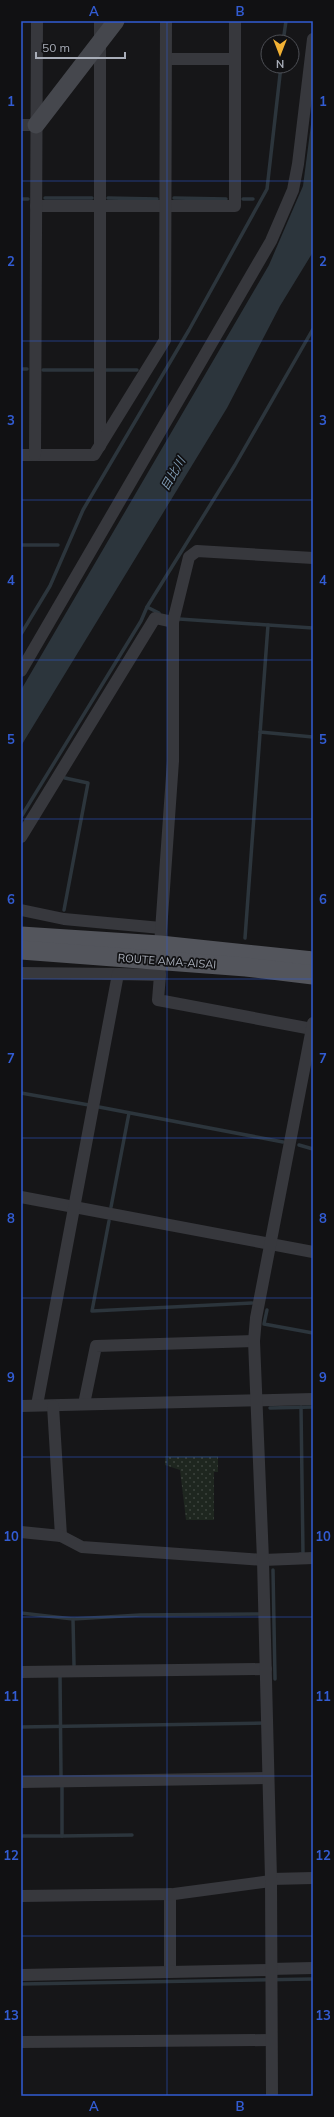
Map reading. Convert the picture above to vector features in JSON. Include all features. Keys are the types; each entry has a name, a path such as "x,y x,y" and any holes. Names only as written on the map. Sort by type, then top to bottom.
{"main road":[{"name":"ROUTE AMA-AISAI","path":"21,936 160,952 246,967 313,975"},
{"name":"ROUTE AMA-AISAI","path":"21,950 160,952 313,961"}],"street":[{"path":"35,455 36,206 29,125 36,21"},
{"path":"100,21 100,446"},
{"path":"29,125 100,42 116,21"},
{"path":"21,455 94,455 165,340 166,21"},
{"path":"36,206 235,206 235,21"},
{"path":"21,671 271,241 292,190 298,164 313,39"},
{"path":"166,59 235,59"},
{"path":"272,2096 270,1986 271,1880 264,1560 254,1341 256,1318 312,1026 158,1000 173,761 173,622 189,558 197,551 313,558"},
{"path":"21,837 155,618 173,622"},
{"path":"21,910 64,919 160,952"},
{"path":"21,973 118,974 160,952"},
{"path":"37,1405 118,974"},
{"path":"21,1197 313,1252"},
{"path":"84,1404 96,1346 254,1341"},
{"path":"21,1406 313,1399"},
{"path":"53,1406 60,1536"},
{"path":"21,1532 60,1536 82,1547 264,1560 313,1558"},
{"path":"21,1672 266,1669"},
{"path":"21,1782 268,1778"},
{"path":"21,1896 170,1894 271,1880 313,1878"},
{"path":"170,1894 170,1972"},
{"path":"21,1976 313,1968"},
{"path":"21,2042 271,2040"}],"shaded area":[{"path":"165,1456 218,1456 218,1472 214,1472 214,1520 186,1520 180,1470 165,1465"}],"water":[{"name":"目比川","path":"313,109 313,252 280,306 227,408 21,746 21,690 269,265 303,186"}],"waterway":[{"path":"284,34 286,21"},
{"path":"21,634 50,586 83,510 189,330 267,189 280,74"},
{"path":"45,198 92,198"},
{"path":"108,198 157,199"},
{"path":"174,198 226,199"},
{"path":"21,199 28,199"},
{"path":"243,199 253,199"},
{"path":"21,817 141,621 147,607 235,465 313,329"},
{"path":"21,369 27,369"},
{"path":"43,370 93,370"},
{"path":"106,370 137,370"},
{"path":"21,545 58,545"},
{"path":"147,607 159,613"},
{"path":"179,619 268,625 245,938"},
{"path":"268,625 313,628"},
{"path":"260,732 313,737"},
{"path":"64,910 88,783 65,778"},
{"path":"21,1093 89,1105"},
{"path":"99,1107 283,1142"},
{"path":"111,1207 129,1113"},
{"path":"299,1145 313,1149"},
{"path":"109,1221 92,1311 252,1303"},
{"path":"267,1310 264,1324 313,1333"},
{"path":"300,1554 303,1554 301,1407"},
{"path":"270,1408 313,1407"},
{"path":"273,1570 275,1679"},
{"path":"21,1613 73,1619"},
{"path":"74,1665 73,1619 140,1615 260,1614"},
{"path":"61,1776 60,1675 62,1675"},
{"path":"21,1727 266,1723"},
{"path":"62,1785 62,1836 132,1835"},
{"path":"21,1836 62,1836"},
{"path":"21,1984 313,1979"}]}
